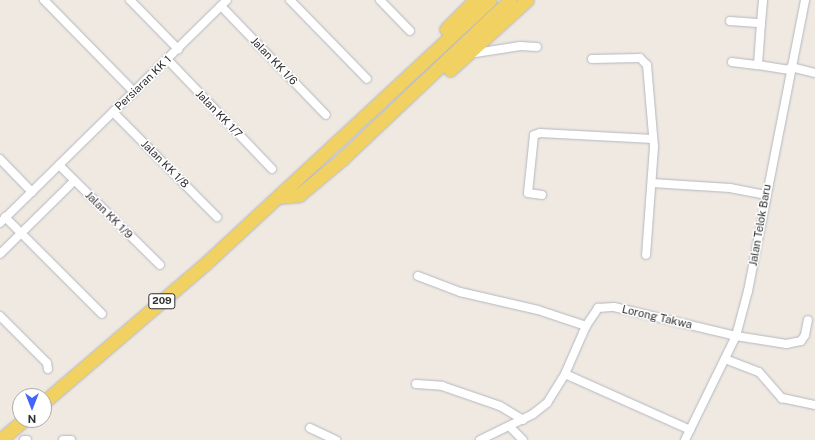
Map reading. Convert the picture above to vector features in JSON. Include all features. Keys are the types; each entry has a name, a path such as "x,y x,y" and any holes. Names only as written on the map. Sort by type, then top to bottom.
{"main road":[{"path":"353,128 475,0"},
{"name":"209","path":"52,395 278,197 490,0"},
{"path":"366,138 510,0"},
{"path":"278,197 299,195 366,138 425,93 527,0"},
{"path":"0,440 14,428"}],"street":[{"path":"44,0 134,92"},
{"path":"130,0 178,48"},
{"path":"290,0 367,79"},
{"path":"380,0 410,31"},
{"path":"758,65 760,23 763,0"},
{"name":"Jalan Telok Baru","path":"685,440 736,336 748,291 765,195 804,0"},
{"name":"Persiaran KK 1","path":"3,220 224,2"},
{"name":"Jalan KK 1/6","path":"224,2 326,115"},
{"path":"730,21 760,23"},
{"path":"467,54 520,46 537,47"},
{"name":"Jalan KK 1/7","path":"167,59 272,169"},
{"path":"592,59 645,61 653,138 652,183 646,255"},
{"path":"732,62 790,68 815,73"},
{"name":"Jalan KK 1/8","path":"113,112 217,217"},
{"path":"542,195 528,193 534,135 540,133 653,138"},
{"path":"0,159 32,192"},
{"name":"Jalan KK 1/9","path":"59,165 160,265"},
{"path":"0,254 74,181"},
{"path":"652,183 730,188 765,195"},
{"path":"3,220 21,233 102,314"},
{"path":"418,276 460,292 538,310 586,326 565,374 540,410 510,427 480,440"},
{"name":"Lorong Takwa","path":"586,326 598,308 609,307 736,336"},
{"path":"0,316 47,364 48,369"},
{"path":"736,336 794,344 805,335 808,320"},
{"path":"724,359 759,372 782,398 815,406"},
{"path":"565,374 690,430"},
{"path":"416,384 442,386 500,406 523,420"},
{"path":"510,427 523,440"},
{"path":"310,428 336,440"},
{"path":"63,440 71,440"}]}
